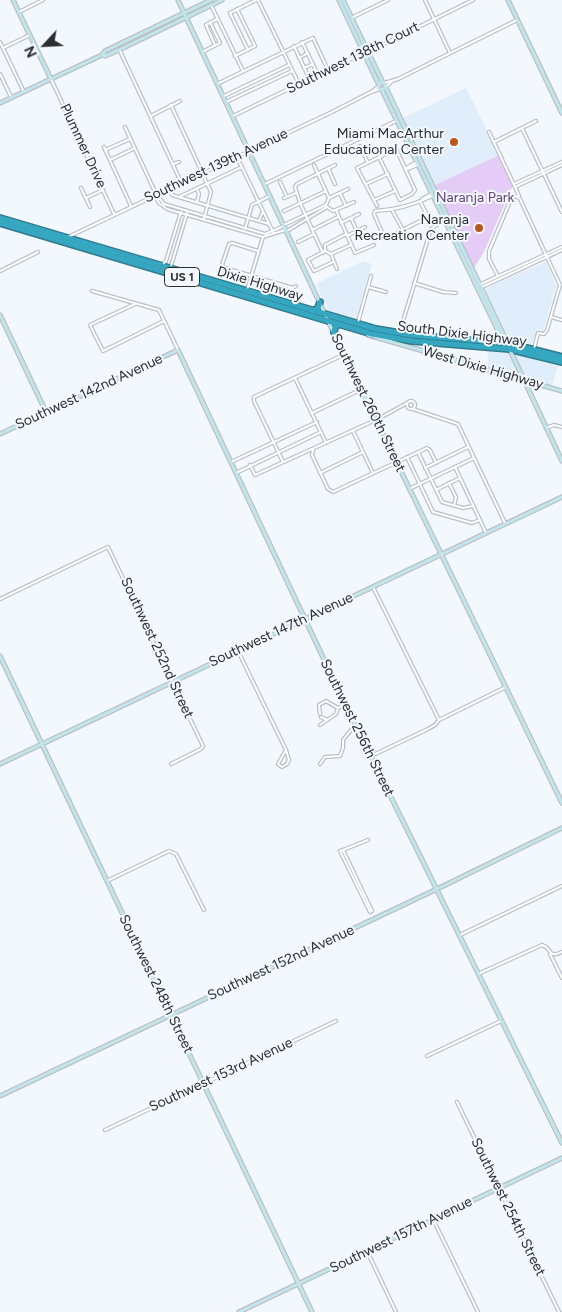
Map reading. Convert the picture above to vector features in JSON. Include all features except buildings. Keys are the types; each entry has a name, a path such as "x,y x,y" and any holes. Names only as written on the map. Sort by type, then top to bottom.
{"highway":[{"name":"Dixie Highway","path":"0,218 359,330"},
{"name":"Dixie Highway","path":"0,224 171,269 399,336"},
{"path":"313,311 318,308 320,302"},
{"path":"334,332 335,327 339,324"},
{"name":"South Dixie Highway","path":"359,330 399,336 507,345 534,349 562,357"},
{"name":"South Dixie Highway","path":"507,345 520,351 562,362"}],"street":[{"path":"13,0 51,79"},
{"path":"19,12 43,0"},
{"name":"Southwest 260th Street","path":"178,0 396,462 562,803"},
{"path":"102,55 105,56 119,50 210,2 222,0"},
{"path":"248,50 230,13 257,0 299,84"},
{"path":"341,0 446,219"},
{"path":"350,19 388,0"},
{"path":"425,0 450,53"},
{"name":"Southwest 138th Court","path":"233,116 473,0"},
{"path":"508,0 562,113"},
{"path":"210,2 242,71"},
{"path":"235,56 254,46 237,9"},
{"path":"0,103 102,55 105,51 185,16"},
{"path":"216,46 206,25 217,19"},
{"name":"Southwest 139th Avenue","path":"66,240 114,214 249,151 517,20"},
{"path":"202,52 216,46 220,42 210,22"},
{"path":"3,48 30,35"},
{"path":"217,84 312,38 328,70"},
{"path":"0,42 24,92"},
{"path":"302,42 318,75"},
{"path":"294,46 310,80"},
{"path":"119,50 182,182"},
{"path":"299,58 308,54"},
{"path":"304,68 313,64"},
{"path":"224,96 289,66"},
{"path":"226,102 292,71"},
{"path":"0,74 11,98"},
{"name":"Plummer Drive","path":"51,79 114,214"},
{"path":"151,116 180,101"},
{"path":"171,105 211,194 204,218"},
{"path":"265,184 398,120"},
{"path":"398,120 562,460"},
{"path":"494,142 536,121"},
{"path":"125,127 156,194 164,204 187,213 265,234 285,228 305,214 326,206 329,198 314,165"},
{"path":"522,128 562,212"},
{"path":"489,132 560,284 561,289 546,332 538,333 534,349"},
{"path":"105,150 130,139"},
{"path":"360,146 368,163"},
{"path":"104,147 131,206"},
{"path":"110,160 135,148"},
{"path":"377,206 357,168 394,150 397,151 415,190 412,194 400,200 379,158"},
{"path":"237,156 273,232"},
{"path":"174,164 179,162"},
{"path":"405,169 418,163"},
{"path":"514,186 562,163"},
{"path":"324,252 300,204 295,186 335,165"},
{"path":"180,197 242,167"},
{"path":"328,168 335,184"},
{"path":"366,184 388,174"},
{"path":"280,182 286,198 296,193"},
{"path":"81,188 90,207"},
{"path":"168,188 172,195 269,224"},
{"path":"197,189 199,194 197,202"},
{"path":"329,198 348,189"},
{"path":"86,198 103,190"},
{"path":"284,211 326,191"},
{"path":"374,200 396,191"},
{"path":"340,193 346,206"},
{"path":"420,200 428,218 385,239 374,214 375,210 392,210 433,195"},
{"path":"245,229 252,205 270,196"},
{"path":"498,276 488,253 511,199 518,197"},
{"path":"326,206 332,211 354,202"},
{"path":"336,210 355,254 374,245"},
{"path":"392,210 403,231"},
{"path":"160,266 165,262 181,211"},
{"path":"259,220 263,211"},
{"path":"204,218 263,237 307,218 316,211"},
{"path":"171,269 187,213"},
{"path":"341,223 359,214"},
{"path":"312,230 338,217"},
{"path":"352,218 358,231"},
{"path":"403,346 399,336 431,229 446,219"},
{"path":"324,252 325,246 328,243 365,227"},
{"path":"298,242 314,234"},
{"path":"247,291 263,237"},
{"path":"258,251 232,243 229,244 222,266 293,288 296,286"},
{"path":"333,262 314,270 308,260 324,252 331,254 351,245"},
{"path":"478,287 547,256 562,247"},
{"path":"478,287 498,276 562,250"},
{"path":"0,271 38,252"},
{"path":"331,254 337,269"},
{"path":"357,324 371,276"},
{"path":"414,284 456,293"},
{"path":"368,287 386,292"},
{"path":"92,291 135,304"},
{"path":"135,304 90,324 103,351 164,321"},
{"name":"Southwest 256th Street","path":"135,304 159,310 355,725 562,1143"},
{"path":"0,315 46,412"},
{"path":"551,317 562,320"},
{"name":"West Dixie Highway","path":"359,330 370,336 403,346 562,391"},
{"name":"Southwest 142nd Avenue","path":"0,434 178,350"},
{"path":"515,362 520,351"},
{"path":"282,462 254,398 345,354"},
{"path":"295,377 326,443"},
{"path":"312,413 362,389"},
{"path":"250,466 255,475 353,431 413,401 420,411"},
{"path":"407,403 409,408"},
{"path":"401,408 413,409 457,424 506,523"},
{"path":"231,462 316,422"},
{"path":"546,428 555,425 562,427"},
{"path":"353,431 373,473"},
{"path":"236,472 321,432"},
{"path":"425,468 469,447"},
{"path":"312,450 312,455 328,489 333,492 429,448 436,462"},
{"path":"320,473 363,452"},
{"path":"418,452 443,503 464,508 473,506"},
{"path":"407,457 435,513 472,523 480,520"},
{"path":"409,489 474,458"},
{"path":"454,467 486,533"},
{"path":"436,490 460,478"},
{"path":"449,483 456,497 454,506"},
{"name":"Southwest 147th Avenue","path":"0,764 562,496"},
{"name":"Southwest 252nd Street","path":"0,599 108,547 203,746 201,749 171,764"},
{"path":"373,586 439,720"},
{"path":"238,650 286,750 289,760 282,767 278,764 286,750"},
{"name":"Southwest 248th Street","path":"0,656 312,1312"},
{"path":"371,756 428,729 439,720 506,687"},
{"path":"328,720 320,716 319,706 326,702 338,708"},
{"path":"320,725 336,714 338,708 345,704"},
{"path":"320,764 325,757 340,756 343,740 355,725"},
{"name":"Southwest 152nd Avenue","path":"0,1096 562,828"},
{"path":"368,840 343,850 371,912"},
{"path":"107,881 169,852 176,854 204,910"},
{"path":"460,935 562,886"},
{"path":"478,974 542,945 546,946 562,978"},
{"path":"550,954 554,955 562,952"},
{"name":"Southwest 153rd Avenue","path":"105,1130 336,1020"},
{"path":"427,1056 501,1021"},
{"name":"Southwest 254th Street","path":"457,1102 560,1312"},
{"name":"Southwest 157th Avenue","path":"239,1312 562,1158"},
{"path":"433,1219 478,1312"},
{"path":"367,1251 396,1312"}],"shaded area":[{"name":"Miami MacArthur Educational Center","path":"466,88 499,155 435,185 403,118"},
{"path":"363,261 372,264 356,320 328,311 316,284"},
{"path":"546,262 556,286 543,331 537,329 532,344 510,340 486,289"},
{"path":"488,351 519,355 558,366 552,386 487,367"}],"green space":[{"name":"Naranja Park","path":"499,155 513,185 484,252 474,268 435,185"}],"place":[{"name":"Miami MacArthur Educational Center","path":"454,142"},
{"name":"Naranja Recreation Center","path":"479,228"}]}
